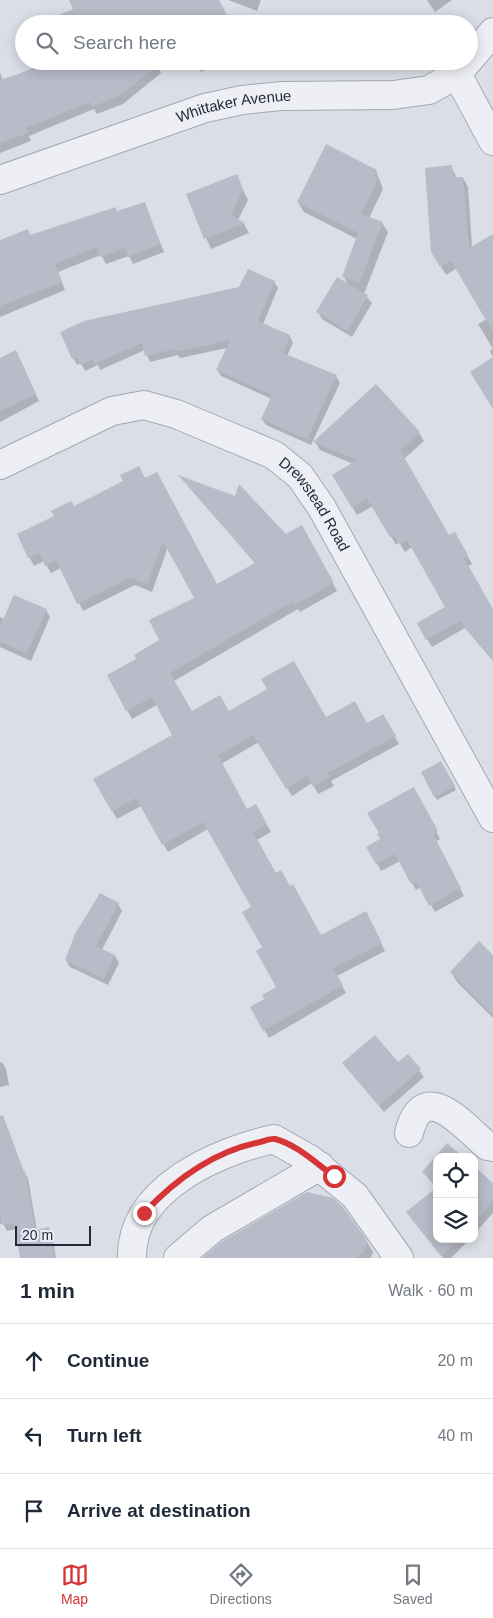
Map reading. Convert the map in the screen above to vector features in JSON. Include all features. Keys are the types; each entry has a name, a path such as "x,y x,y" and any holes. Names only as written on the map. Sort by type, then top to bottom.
{"street":[{"name":"Whittaker Avenue","path":"478,50 493,32"},
{"name":"Whittaker Avenue","path":"0,180 205,108 242,100 282,96 393,95 429,90 458,70"},
{"path":"467,70 493,141"},
{"name":"Drewstead Road","path":"0,465 112,411 144,405 176,414 274,455 300,476 322,508 493,818"},
{"path":"410,1133 413,1119 418,1112 433,1106 443,1109 487,1146 493,1148"},
{"path":"132,1258 135,1234 144,1213 162,1193 197,1165 245,1145 274,1139 292,1147 320,1166 355,1196 399,1258"},
{"path":"178,1258 212,1229 320,1166"}],"building":[{"path":"69,0 219,0 227,15 59,15 73,9"},
{"path":"31,70 152,70 119,96 92,107 90,102 26,128 28,133 0,143 0,80"},
{"path":"326,144 377,170 374,177 378,179 361,214 383,222 359,283 342,277 358,233 297,202"},
{"path":"452,165 453,177 463,177 469,248 493,234 493,332 451,261 440,267 431,252 425,168"},
{"path":"237,174 243,189 231,215 245,223 204,239 186,194"},
{"path":"145,202 160,244 128,257 125,248 100,257 97,247 55,264 62,282 0,306 0,240 28,229 30,235 116,207 117,211"},
{"path":"248,269 275,281 258,321 290,335 283,353 337,375 307,439 261,419 272,395 216,370 230,340 175,352 175,349 145,356 142,343 95,364 93,359 80,365 77,357 72,359 60,332 84,321 239,287"},
{"path":"337,277 368,295 348,331 316,312"},
{"path":"16,350 36,394 0,411 0,358"},
{"path":"493,357 493,409 470,372"},
{"path":"376,384 420,432 400,450 449,535 455,532 468,555 464,558 493,609 493,660 460,621 426,640 417,623 445,607 407,540 399,544 394,535 390,537 367,499 352,508 332,475 357,460 313,442"},
{"path":"139,466 145,478 157,472 217,584 255,563 178,475 235,496 239,484 286,534 302,525 334,583 294,605 292,602 170,673 192,711 220,695 229,711 267,689 261,679 294,661 326,717 355,701 367,723 383,714 396,736 328,773 330,777 313,787 307,776 286,789 253,735 218,755 247,809 256,804 267,824 253,832 276,873 281,870 290,886 293,884 321,935 366,911 382,943 333,968 343,985 263,1031 250,1007 264,999 262,995 276,987 256,951 262,947 242,912 251,907 203,822 162,845 136,798 112,812 93,779 172,735 152,697 126,711 107,675 136,659 134,655 159,640 149,620 194,598 163,541 147,584 130,578 77,604 56,560 45,566 39,553 28,558 17,534 54,516 51,511 71,501 74,506 123,481 120,475"},
{"path":"14,595 47,609 27,654 0,642 0,626"},
{"path":"441,761 455,786 434,797 421,772"},
{"path":"414,787 438,831 433,834 461,888 429,906 416,881 411,884 395,854 376,864 366,847 380,839 377,834 379,833 367,813"},
{"path":"100,893 119,903 96,946 115,955 104,979 65,960 75,934"},
{"path":"479,941 493,955 493,1015 450,972"},
{"path":"375,1035 398,1062 408,1054 421,1069 379,1106 342,1063"},
{"path":"3,1115 23,1171 25,1171 35,1230 49,1227 54,1258 20,1258 14,1223 2,1225 0,1214 0,1116"},
{"path":"447,1143 458,1153 438,1153"},
{"path":"433,1159 433,1182 422,1172"},
{"path":"478,1170 493,1183 493,1201 478,1218"},
{"path":"433,1190 433,1243 456,1243 441,1256 406,1212"},
{"path":"307,1192 333,1198 343,1207 367,1240 364,1253 355,1258 202,1258 221,1242"}],"route":[{"path":"144,1213 162,1193 197,1165 245,1145 274,1139 292,1147 334,1176"}]}
